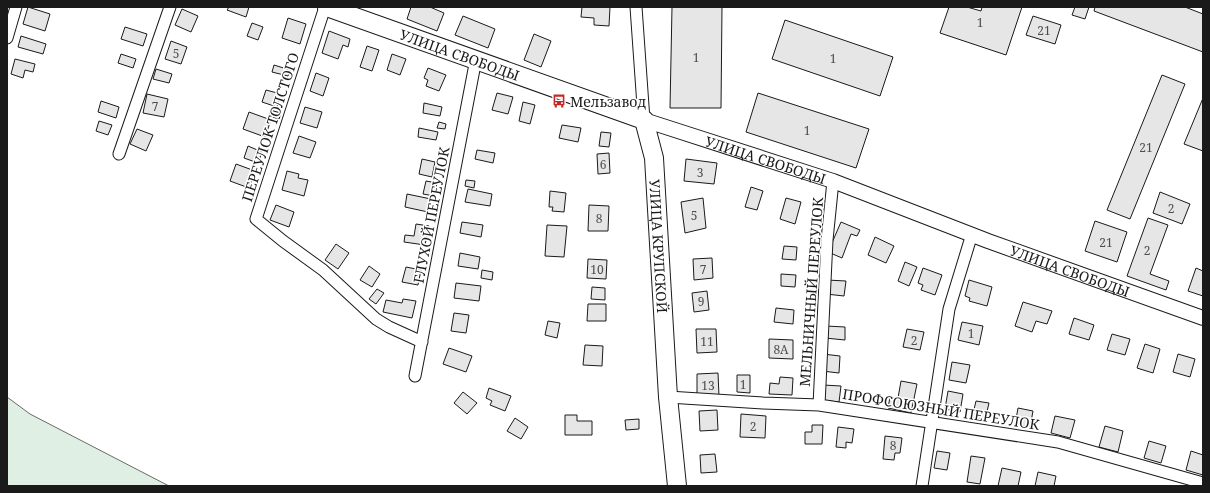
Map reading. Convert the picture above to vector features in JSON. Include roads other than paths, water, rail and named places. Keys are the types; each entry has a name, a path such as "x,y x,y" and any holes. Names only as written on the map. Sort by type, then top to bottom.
{"main road":[{"name":"УЛИЦА СВОБОДЫ","path":"326,7 476,59 644,120"},
{"name":"УЛИЦА КРУПСКОЙ","path":"644,120 654,158 668,397 677,486"}],"street":[{"path":"7,38 16,7"},
{"path":"119,154 170,7"},
{"name":"ПЕРЕУЛОК ТОЛСТОГО","path":"326,7 256,219 323,270 376,318 389,327 422,342"},
{"name":"УЛИЦА КРУПСКОЙ","path":"636,7 644,120"},
{"name":"ГЛУХОЙ ПЕРЕУЛОК","path":"415,376 476,59"},
{"name":"УЛИЦА СВОБОДЫ","path":"644,120 833,181 972,234 1203,318"},
{"name":"МЕЛЬНИЧНЫЙ ПЕРЕУЛОК","path":"819,404 827,240 833,181"},
{"path":"922,486 949,309 972,234"},
{"name":"ПРОФСОЮЗНЫЙ ПЕРЕУЛОК","path":"668,397 764,403 819,404 1058,442 1203,483"}],"place":[{"name":"Мельзавод","path":"559,101"}]}
